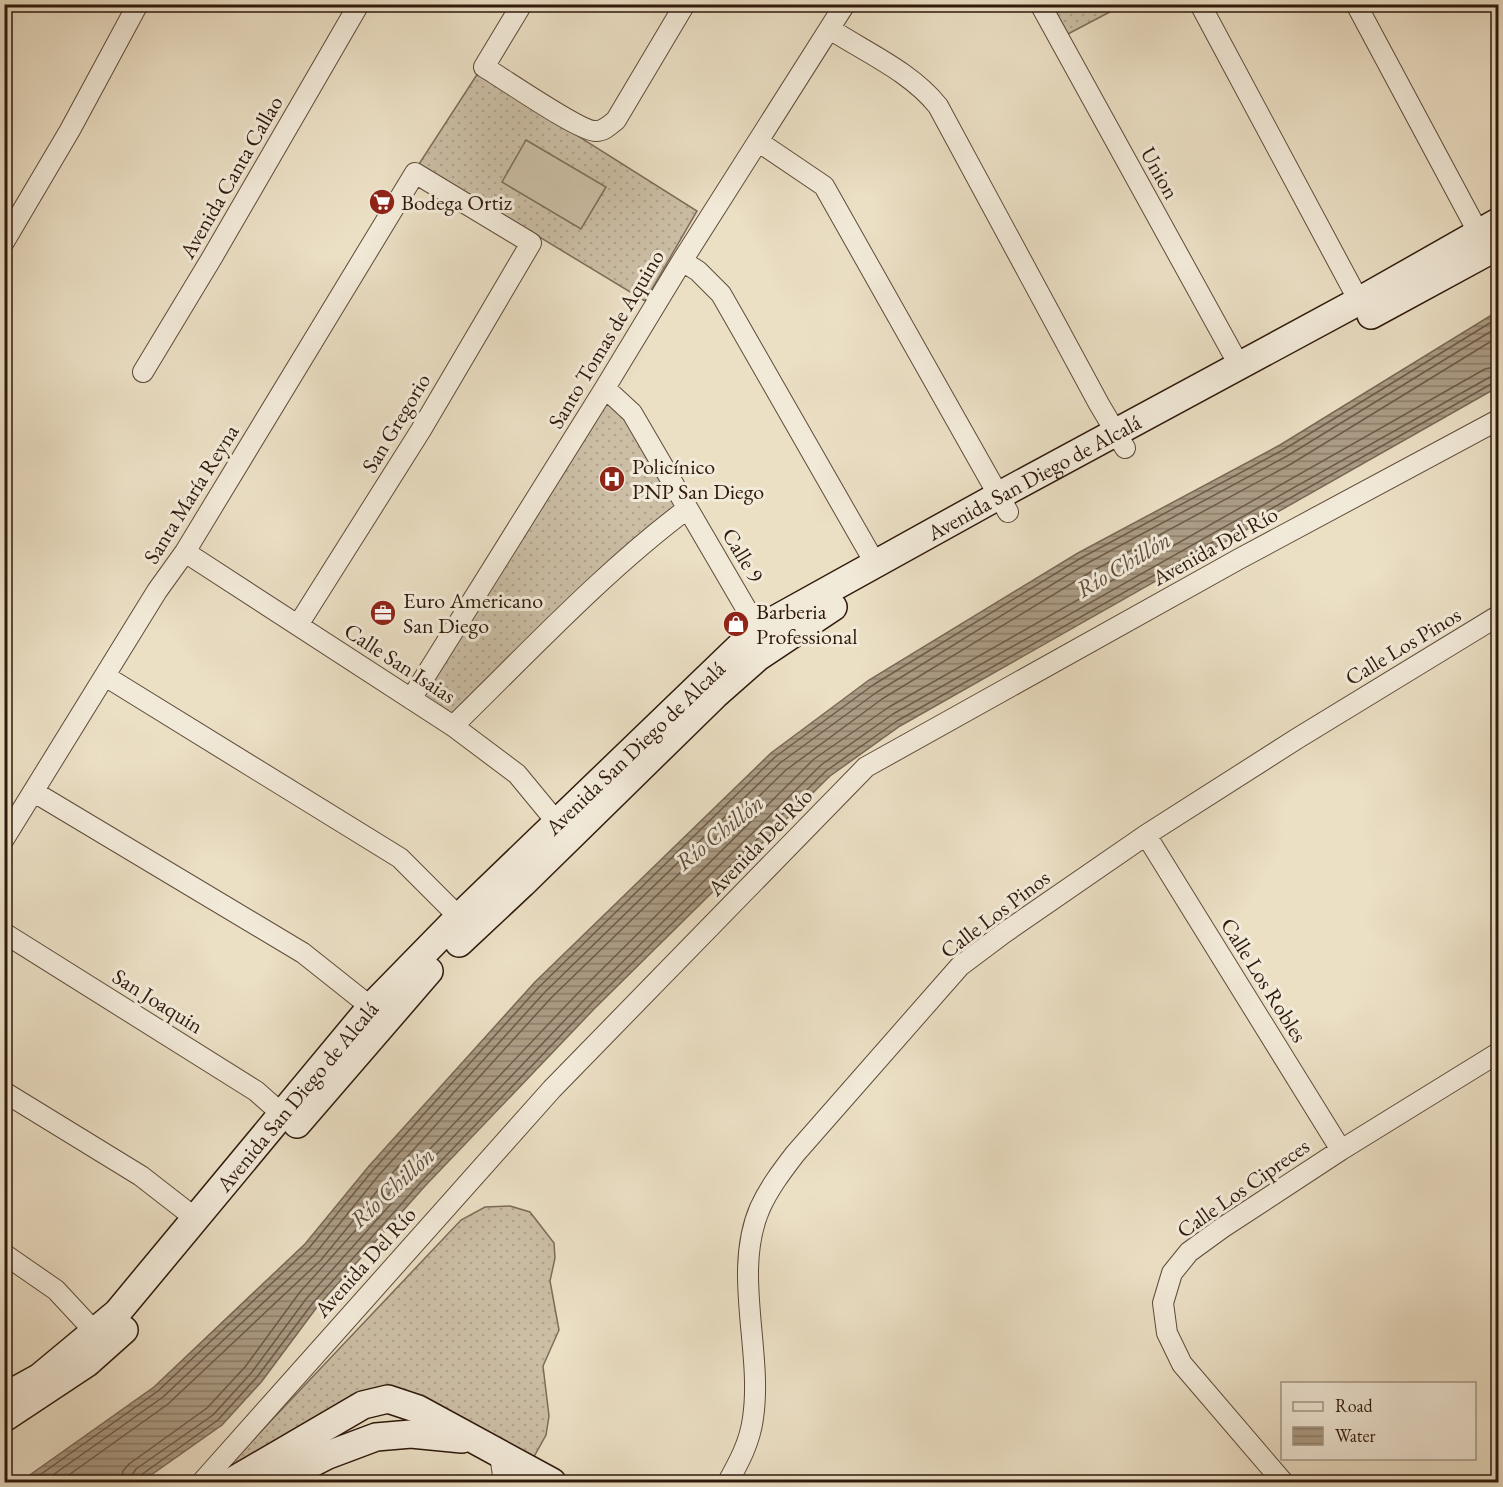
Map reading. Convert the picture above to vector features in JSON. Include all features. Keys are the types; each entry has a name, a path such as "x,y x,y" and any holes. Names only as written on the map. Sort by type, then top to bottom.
{"main road":[{"name":"Avenida San Diego de Alcalá","path":"1120,440 1239,365 1359,300 1491,238"},
{"name":"Avenida San Diego de Alcalá","path":"4,1397 40,1377 117,1313 371,1007 459,917 563,830 766,651 839,603 1003,504 1491,238"},
{"name":"Avenida San Diego de Alcalá","path":"4,1418 87,1363 123,1332 292,1130 433,967 758,629 875,564 1003,504"},
{"path":"231,1482 363,1405 388,1399 418,1409 552,1482"},
{"path":"275,1482 328,1455 376,1437 411,1434 472,1440"}],"street":[{"path":"4,242 70,130 138,4"},
{"name":"Avenida Canta Callao","path":"143,372 359,4"},
{"path":"522,4 484,67 571,121 596,131 607,128 616,120 685,4"},
{"name":"Santo Tomas de Aquino","path":"411,699 844,4"},
{"name":"Union","path":"1040,4 1239,365"},
{"path":"1200,4 1359,300"},
{"path":"1356,4 1491,238"},
{"path":"830,29 910,79 938,106 1120,440"},
{"path":"759,142 825,186 1003,504"},
{"name":"San Gregorio","path":"297,625 421,430 531,243 415,173"},
{"name":"Santa María Reyna","path":"4,839 157,591 185,552 415,173"},
{"path":"682,261 698,271 721,294 875,564"},
{"name":"Calle 9","path":"605,388 632,414 758,629"},
{"name":"Avenida Del Río","path":"202,1482 552,1089 866,767 1239,559 1498,420"},
{"path":"453,726 591,592 687,509"},
{"name":"Calle San Isaias","path":"185,552 453,726 517,774 563,830"},
{"name":"Calle Los Pinos","path":"728,1482 746,1448 753,1419 756,1386 748,1274 750,1242 759,1210 774,1182 795,1154 960,966 1146,835 1298,738 1498,616"},
{"path":"105,676 400,858 459,917"},
{"path":"34,792 303,953 371,1007"},
{"name":"Calle Los Robles","path":"1146,835 1341,1150"},
{"name":"San Joaquin","path":"4,933 256,1091 282,1114"},
{"name":"Calle Los Cipreces","path":"1283,1482 1182,1364 1167,1333 1163,1303 1172,1273 1189,1252 1341,1150 1498,1053"},
{"path":"4,1092 141,1176 195,1218"},
{"path":"4,1254 56,1290 95,1332"},
{"path":"500,1455 504,1482"}],"shaded area":[{"path":"1052,5 1123,5 1068,34"},
{"path":"478,73 697,211 645,301 419,164"},
{"path":"526,140 606,187 581,229 502,182"},
{"path":"606,397 627,420 681,507 453,719 419,697"},
{"path":"510,1206 530,1212 554,1243 555,1258 550,1281 559,1330 543,1366 549,1416 546,1435 531,1462 388,1386 215,1480 461,1220 485,1207"}],"water":[{"name":"Río Chillón","path":"1498,311 1498,387 900,726 830,776 594,1009 425,1186 317,1307 262,1381 222,1425 141,1482 20,1482 154,1387 305,1244 369,1166 535,982 771,753 869,680 1078,553 1280,445"}],"place":[{"name":"Bodega Ortiz","path":"382,202"},
{"name":"Policínico PNP San Diego","path":"612,479"},
{"name":"Euro Americano San Diego","path":"383,613"},
{"name":"Barberia Professional","path":"736,624"}]}
